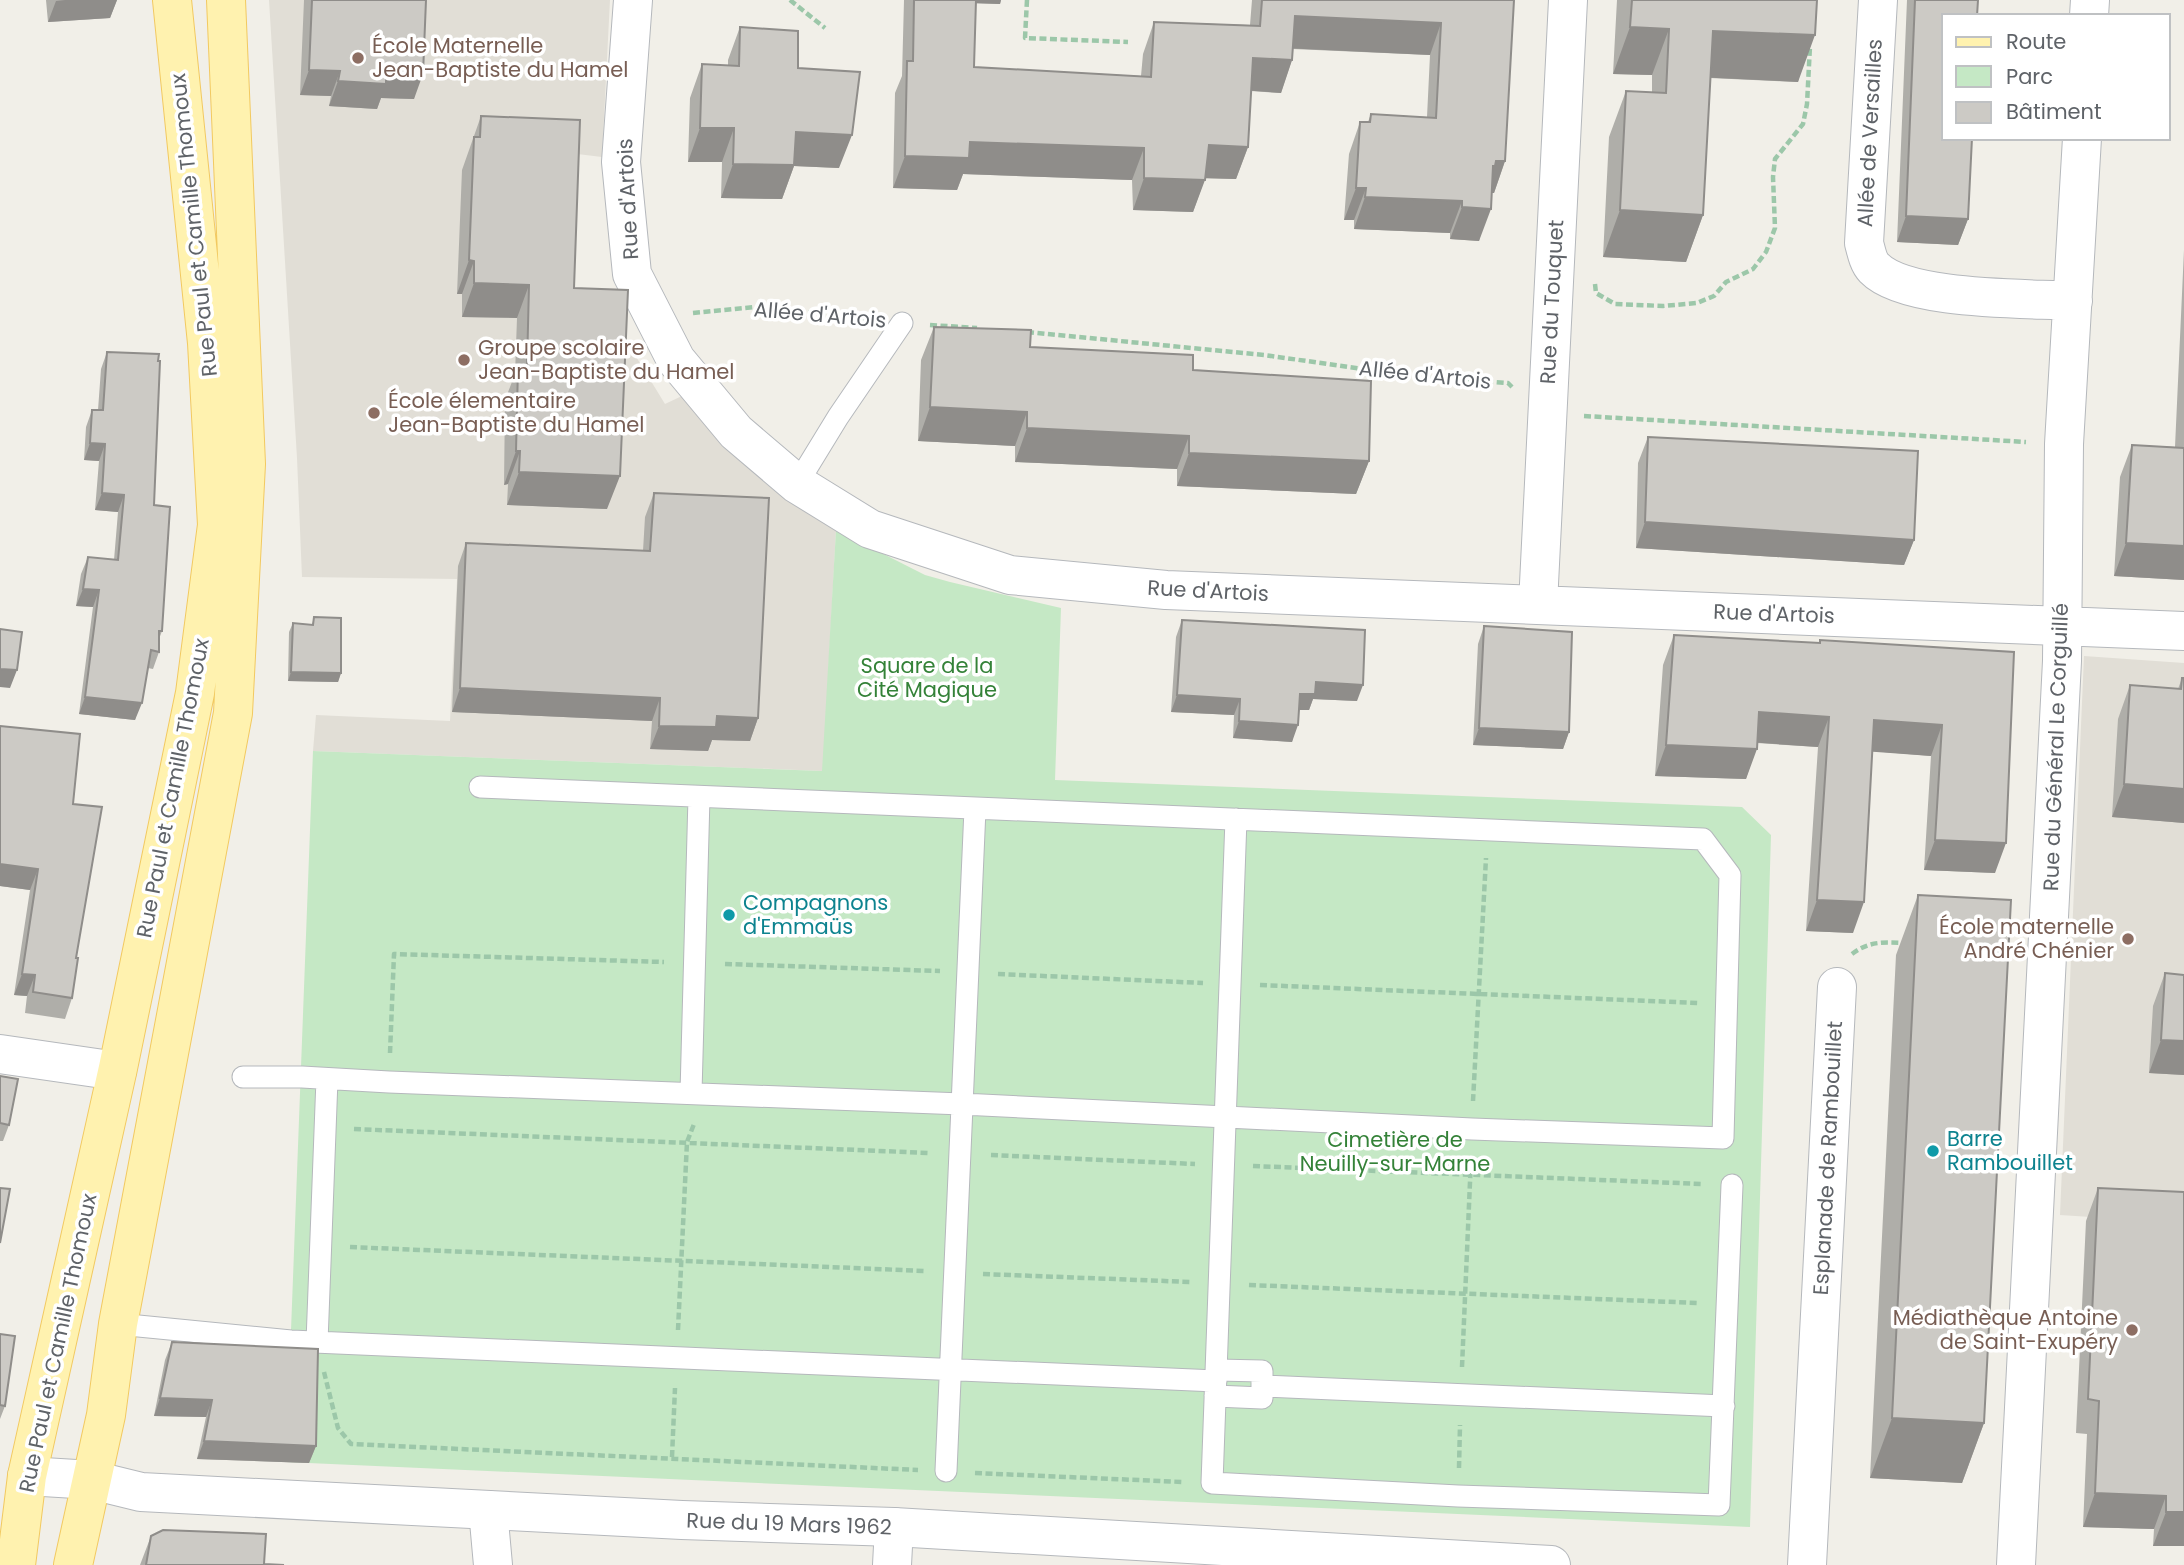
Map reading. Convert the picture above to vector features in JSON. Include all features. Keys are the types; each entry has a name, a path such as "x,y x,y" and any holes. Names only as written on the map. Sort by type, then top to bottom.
{"main road":[{"name":"Rue Paul et Camille Thomoux","path":"16,1565 27,1476 117,1071 195,693 217,524 207,343 172,0"},
{"name":"Rue Paul et Camille Thomoux","path":"74,1565 106,1415 117,1324 233,713 246,464 226,0"}],"street":[{"name":"Rue d'Artois","path":"633,0 621,162 632,274 676,360 736,432 797,484 870,529 1010,575 1166,590 2184,631"},
{"name":"Rue du Touquet","path":"1538,604 1567,0"},
{"name":"Allée de Versailles","path":"1878,0 1864,243 1871,266 1891,280 1941,293 2073,301"},
{"name":"Rue du Général Le Corguillé","path":"2016,1565 2062,660 2064,444 2082,140"},
{"name":"Esplanade de Rambouillet","path":"1807,1565 1837,987"},
{"path":"0,1054 117,1071"},
{"name":"Rue du 19 Mars 1962","path":"27,1476 92,1480 141,1492 682,1520 894,1527 1456,1562 1551,1565"},
{"path":"488,1510 493,1565"},
{"path":"892,1565 894,1527"}],"lane":[{"name":"Allée d'Artois","path":"797,484 838,417 902,323"},
{"path":"243,1077 962,1104 1225,1118 1723,1138 1730,875 1703,839 480,787"},
{"path":"691,1093 699,797"},
{"path":"946,1471 975,809"},
{"path":"1236,819 1212,1483 1458,1496 1719,1505 1732,1185"},
{"path":"317,1342 327,1079"},
{"path":"117,1324 317,1342 1216,1382 1262,1398 1262,1386 1724,1406"}],"path":[{"path":"790,0 825,28"},
{"path":"1027,0 1025,38 1128,42"},
{"path":"1594,274 1596,293 1615,304 1663,306 1697,303 1714,296 1726,282 1753,269 1766,252 1775,228 1775,159 1803,124 1807,104 1810,39"},
{"name":"Allée d'Artois","path":"654,316 755,307 983,329"},
{"name":"Allée d'Artois","path":"1023,332 1264,355 1413,376 1508,383 1546,414"},
{"path":"1546,414 2064,444"},
{"path":"1458,1496 1472,1129 1488,830"},
{"path":"1837,987 1840,973 1849,957 1860,948 1882,942 1908,943"},
{"path":"389,1082 394,954 968,972 1479,995 1727,1003"},
{"path":"672,1457 687,1142 695,1122 691,1093"},
{"path":"325,1128 1732,1185"},
{"path":"349,1247 1727,1304"},
{"path":"317,1342 338,1428 351,1444 1212,1483"}],"shaded area":[{"name":"Groupe scolaire Jean-Baptiste du Hamel","path":"269,0 610,0 602,157 569,153 562,321 616,324 665,404 682,396 770,485 836,530 823,771 313,751 316,715 450,721 457,579 302,577"},
{"name":"École maternelle André Chénier","path":"2084,656 2184,663 2184,1223 2060,1215"}],"green space":[{"name":"Cimetière de Neuilly-sur-Marne","path":"836,530 925,575 1061,608 1055,780 1742,807 1771,835 1750,1527 286,1462 313,751 822,771"}],"building":[{"name":"École Maternelle Jean-Baptiste du Hamel","path":"312,0 426,0 423,74 386,72 386,84 338,81 340,71 309,70"},
{"path":"914,0 976,0 974,67 1151,77 1154,22 1260,26 1262,0 1514,0 1505,161 1496,161 1493,166 1491,209 1462,207 1462,201 1365,197 1366,188 1356,188 1360,122 1370,122 1371,114 1436,118 1441,23 1295,16 1292,60 1253,58 1248,147 1209,145 1205,180 1144,178 1144,148 970,142 969,158 905,156 907,61 913,61"},
{"path":"1632,0 1817,0 1815,35 1713,31 1703,215 1620,210 1626,91 1666,93 1669,29 1630,27"},
{"path":"1915,0 1978,0 1977,14 1942,14 1942,140 1972,140 1968,219 1906,216"},
{"path":"740,27 798,31 798,68 860,72 852,135 796,132 794,165 733,164 734,128 700,128 702,64 739,66"},
{"path":"481,116 580,120 574,288 628,290 620,476 519,472 520,451 516,451 518,367 527,367 529,285 474,283 474,261 469,260 474,137 480,137"},
{"path":"934,327 1031,330 1030,347 1193,355 1193,370 1371,381 1369,461 1189,453 1189,436 1027,428 1027,412 930,407"},
{"path":"107,352 159,354 160,361 154,505 170,507 159,652 151,650 142,703 85,697 99,590 83,589 88,557 118,560 124,495 102,493 105,444 90,443 92,410 103,410"},
{"path":"1648,437 1918,451 1914,540 1645,522"},
{"path":"2132,445 2184,448 2184,546 2126,543"},
{"path":"654,493 769,498 758,718 717,716 716,727 659,726 660,698 460,688 466,543 650,551"},
{"path":"314,617 341,618 341,673 291,672 293,623 313,625"},
{"path":"1182,620 1365,630 1363,685 1316,682 1315,694 1300,694 1298,725 1239,721 1240,699 1177,695"},
{"path":"1484,626 1572,632 1569,732 1479,728"},
{"path":"0,629 22,632 17,670 0,669"},
{"path":"1674,635 1820,643 1820,640 2014,652 2006,843 1935,840 1942,725 1874,720 1864,902 1817,900 1829,717 1759,712 1757,749 1666,745"},
{"path":"2182,678 2184,789 2124,784 2130,685 2181,689"},
{"path":"0,726 80,734 73,804 102,807 76,958 72,998 33,992 35,975 22,974 38,869 0,864"},
{"name":"Barre Rambouillet","path":"1918,895 2011,900 1984,1423 1892,1418"},
{"path":"2165,973 2184,975 2184,1041 2161,1040"},
{"path":"0,1076 18,1079 9,1125 0,1123"},
{"path":"0,1188 10,1189 0,1243"},
{"name":"Médiathèque Antoine de Saint-Exupéry","path":"2098,1188 2184,1192 2184,1512 2166,1512 2166,1496 2095,1493 2099,1401 2088,1399"},
{"path":"0,1334 15,1336 5,1406 0,1405"},
{"path":"172,1342 318,1349 316,1446 204,1441 212,1400 160,1398"},
{"path":"163,1530 266,1534 264,1564 284,1565 146,1565 151,1536"}],"place":[{"name":"École Maternelle Jean-Baptiste du Hamel","path":"358,58"},
{"name":"Groupe scolaire Jean-Baptiste du Hamel","path":"464,360"},
{"name":"École élementaire Jean-Baptiste du Hamel","path":"374,413"},
{"name":"Compagnons d'Emmaüs","path":"729,915"},
{"name":"École maternelle André Chénier","path":"2128,939"},
{"name":"Barre Rambouillet","path":"1933,1151"},
{"name":"Médiathèque Antoine de Saint-Exupéry","path":"2132,1330"}],"park label":[{"name":"Square de la Cité Magique","path":"927,678"}]}
